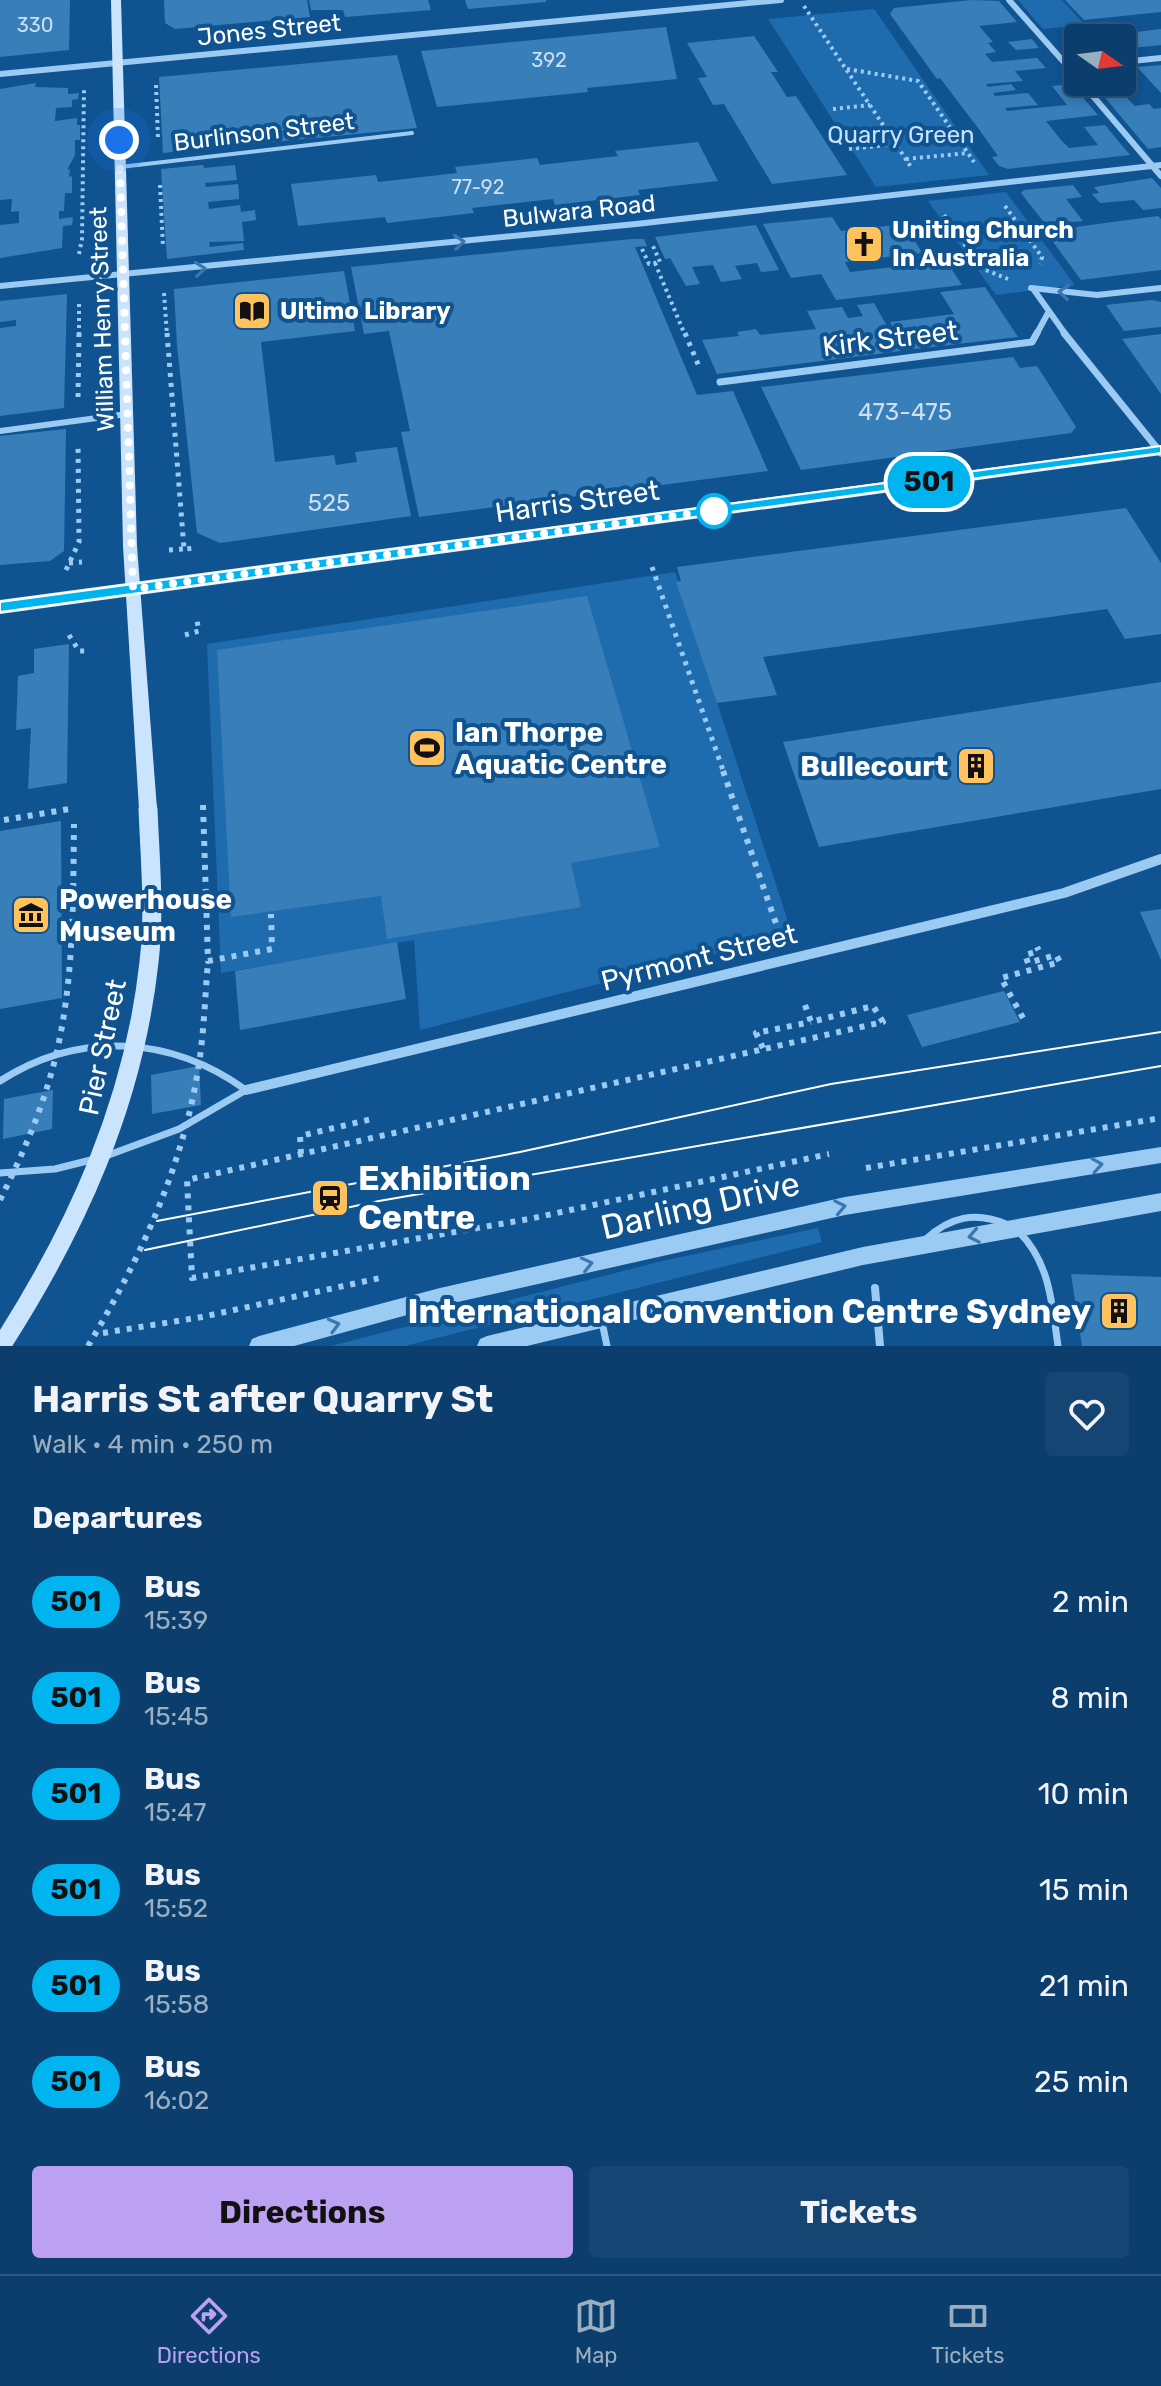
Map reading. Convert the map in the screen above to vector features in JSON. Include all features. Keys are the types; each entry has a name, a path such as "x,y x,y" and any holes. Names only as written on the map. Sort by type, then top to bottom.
{"main road":[{"name":"William Henry Street","path":"116,0 133,589"},
{"name":"Harris Street","path":"0,607 1160,451"},
{"name":"Pier Street","path":"1,1346 50,1266 104,1157 124,1094 148,962 151,903 148,809 133,589"}],"street":[{"name":"Jones Street","path":"0,74 781,0"},
{"path":"1009,0 1064,61"},
{"path":"1136,61 1161,58"},
{"path":"1094,96 1161,176"},
{"name":"Bulwara Road","path":"0,286 79,277 122,276 1161,165"},
{"path":"1042,301 1030,288 1097,295 1161,288"},
{"path":"1034,290 1048,313 1160,451"},
{"name":"Kirk Street","path":"720,382 1032,342 1048,313"},
{"name":"Pyrmont Street","path":"246,1090 1064,893 1161,859"},
{"name":"Darling Drive","path":"259,1346 440,1297 845,1206 1161,1155"},
{"path":"487,1346 863,1256 1161,1202"},
{"path":"875,1288 880,1346"}],"lane":[{"name":"Burlinson Street","path":"120,167 412,133"},
{"path":"0,431 128,414"},
{"path":"0,1081 33,1059 108,1045 184,1057 219,1070 246,1090 210,1114 150,1144 55,1169 0,1173"},
{"path":"1014,1228 1035,1249 1044,1268 1050,1285 1058,1346"},
{"path":"601,1319 607,1346"}],"path":[{"path":"805,9 981,268 1034,290"},
{"name":"William Henry Street","path":"79,255 82,239 84,86"},
{"path":"833,109 870,105"},
{"path":"849,149 896,144"},
{"path":"906,159 968,153"},
{"path":"641,246 649,264 658,263 704,379"},
{"path":"163,288 184,549"},
{"path":"68,564 82,562"},
{"path":"652,567 789,958"},
{"path":"185,635 199,631 197,621"},
{"path":"69,635 79,651 87,651"},
{"path":"88,1346 127,1275 167,1185 182,1139 198,1070 208,961 203,805"},
{"path":"4,820 75,808"},
{"path":"0,1200 17,1165 49,1080 60,1025 71,942 74,824"},
{"path":"208,961 272,949 271,914"},
{"path":"1023,1018 1001,978 1060,962 1056,955 1028,963 1025,955 1039,951 1037,947"},
{"path":"805,1005 811,1022"},
{"path":"763,1048 756,1033 873,1006 883,1022 187,1180 192,1278 529,1219 829,1154"},
{"path":"301,1154 300,1136 372,1119"}],"green space":[{"path":"1018,0 1062,0 1084,24 1064,24 1064,27 1043,29"},
{"name":"Quarry Green","path":"874,9 989,175 876,187 768,19"},
{"name":"Quarry Green","path":"1006,192 1075,285 996,295 928,201"},
{"path":"675,572 792,934 420,1030 414,940 221,973 207,644"},
{"path":"818,1228 822,1242 405,1346 331,1346 662,1261"}],"building":[{"path":"0,0 70,0 69,50 0,57"},
{"path":"164,0 307,0 310,17 175,29 165,23"},
{"path":"309,0 428,0 431,10 345,17 343,10 311,10"},
{"path":"465,0 546,0 546,2 468,9"},
{"path":"971,0 999,1 1017,22 979,26 993,42 988,43 996,52 985,54 992,62 1037,58 1046,68 1015,71 1023,81 986,84 988,87 1011,84 1016,90 993,93 995,96 1028,93 1038,105 1005,108 1007,111 1067,105 1052,86 1064,85 1064,96 1081,96 1098,115 1046,121 1061,140 1069,148 1098,145 1084,127 1105,125 1130,155 1008,169 999,166 992,157 998,156 978,128 940,78 937,79 890,14 894,8"},
{"path":"1065,0 1161,0 1161,12 1084,20"},
{"path":"666,27 677,79 587,88 588,92 437,107 421,51"},
{"path":"1161,29 1161,45 1136,48 1136,32"},
{"path":"754,36 778,72 771,72 787,97 796,96 847,175 772,184 724,104 713,105 698,78 707,77 687,43"},
{"path":"1032,39 1039,48 1016,50 1008,42"},
{"path":"397,55 417,128 163,153 159,77"},
{"path":"1161,65 1161,93 1137,67"},
{"path":"36,83 35,87 68,88 68,94 79,93 78,99 72,100 72,107 56,108 55,121 77,118 77,125 80,125 80,140 75,140 75,155 67,170 70,169 69,177 72,176 72,193 65,193 64,211 59,211 59,219 73,217 72,225 63,226 62,248 0,258 0,225 19,223 19,211 11,212 12,199 0,200 0,89"},
{"path":"1104,96 1125,96 1135,106 1149,104 1154,109 1161,108 1161,147 1148,149"},
{"path":"698,142 718,181 638,190 640,195 555,205 553,199 472,208 474,213 387,223 385,217 298,226 291,184 376,175 378,182 457,173 455,167 537,158 540,165 618,156 615,151"},
{"path":"203,165 204,168 235,165 237,180 205,183 206,187 238,184 239,199 208,202 209,209 240,205 241,212 255,210 256,220 242,222 244,241 209,242 210,247 243,243 244,250 167,259 161,169"},
{"path":"1152,178 1161,188 1161,208 1143,210 1134,200 1100,203 1092,194 1099,193 1094,187"},
{"path":"1073,185 1082,197 1066,199 1083,221 1046,225 1021,193 1024,190"},
{"path":"1158,216 1161,219 1161,270 1081,280 1045,231"},
{"path":"832,217 841,231 905,224 922,253 845,262 850,272 894,267 890,260 942,254 962,285 836,300 821,274 791,278 763,224"},
{"path":"756,225 779,270 761,272 757,263 735,266 742,279 721,282 713,265 692,267 700,284 686,286 670,258 665,259 655,237"},
{"path":"644,239 647,246 635,247 697,395 733,391 768,471 419,517 401,432 410,431 389,331 364,334 351,267"},
{"path":"344,271 355,331 261,342 275,462 334,455 336,465 357,462 355,452 397,447 411,516 220,543 197,533 174,289"},
{"path":"985,287 1018,337 906,350 890,322 954,314 940,292"},
{"path":"67,294 64,408 0,416 0,328 16,326 16,320 0,322 0,301"},
{"path":"1152,300 1161,302 1161,327 1124,331 1106,305"},
{"path":"874,303 901,351 717,374 702,340 739,336 737,332 756,329 760,335 816,329 807,311 842,307 848,318 863,316 857,305"},
{"path":"1161,334 1161,394 1122,339"},
{"path":"1013,357 1020,368 1037,366 1076,427 1071,433 801,470 761,387"},
{"path":"66,429 64,551 50,561 0,565 0,436"},
{"path":"1126,508 1161,563 1161,634 1125,639 1107,609 763,657 777,695 717,703 676,582 681,581 677,567"},
{"name":"Ian Thorpe Aquatic Centre","path":"587,596 660,847 571,863 581,907 387,939 381,896 231,917 217,650"},
{"path":"69,644 67,783 28,789 31,728 16,730 18,676 34,673 34,649"},
{"name":"Bullecourt","path":"1161,682 1161,789 819,847 783,742"},
{"name":"Powerhouse Museum","path":"61,821 62,998 0,1009 0,831"},
{"path":"1161,909 1161,960 1140,912"},
{"path":"397,942 406,999 240,1030 235,971"},
{"path":"1004,991 1020,1022 922,1047 907,1015"},
{"path":"199,1066 201,1105 152,1114 151,1075"},
{"path":"53,1090 52,1129 3,1139 4,1099"},
{"name":"International Convention Centre Sydney","path":"1071,1274 1161,1277 1161,1346 1082,1346"}],"tram line":[{"path":"157,1221 520,1152 831,1084 1161,1032"},
{"path":"145,1250 379,1201 1161,1066"}],"bus line":[{"name":"501","path":"0,607 1161,450"}],"place":[{"name":"Uniting Church In Australia","path":"864,244"},
{"name":"Ultimo Library","path":"252,311"},
{"name":"Ian Thorpe Aquatic Centre","path":"427,748"},
{"name":"Bullecourt","path":"976,766"},
{"name":"Powerhouse Museum","path":"31,915"},
{"name":"Exhibition Centre","path":"330,1198"},
{"name":"International Convention Centre Sydney","path":"1119,1311"}],"route":[{"path":"119,140 133,589 719,510 714,511"}]}
